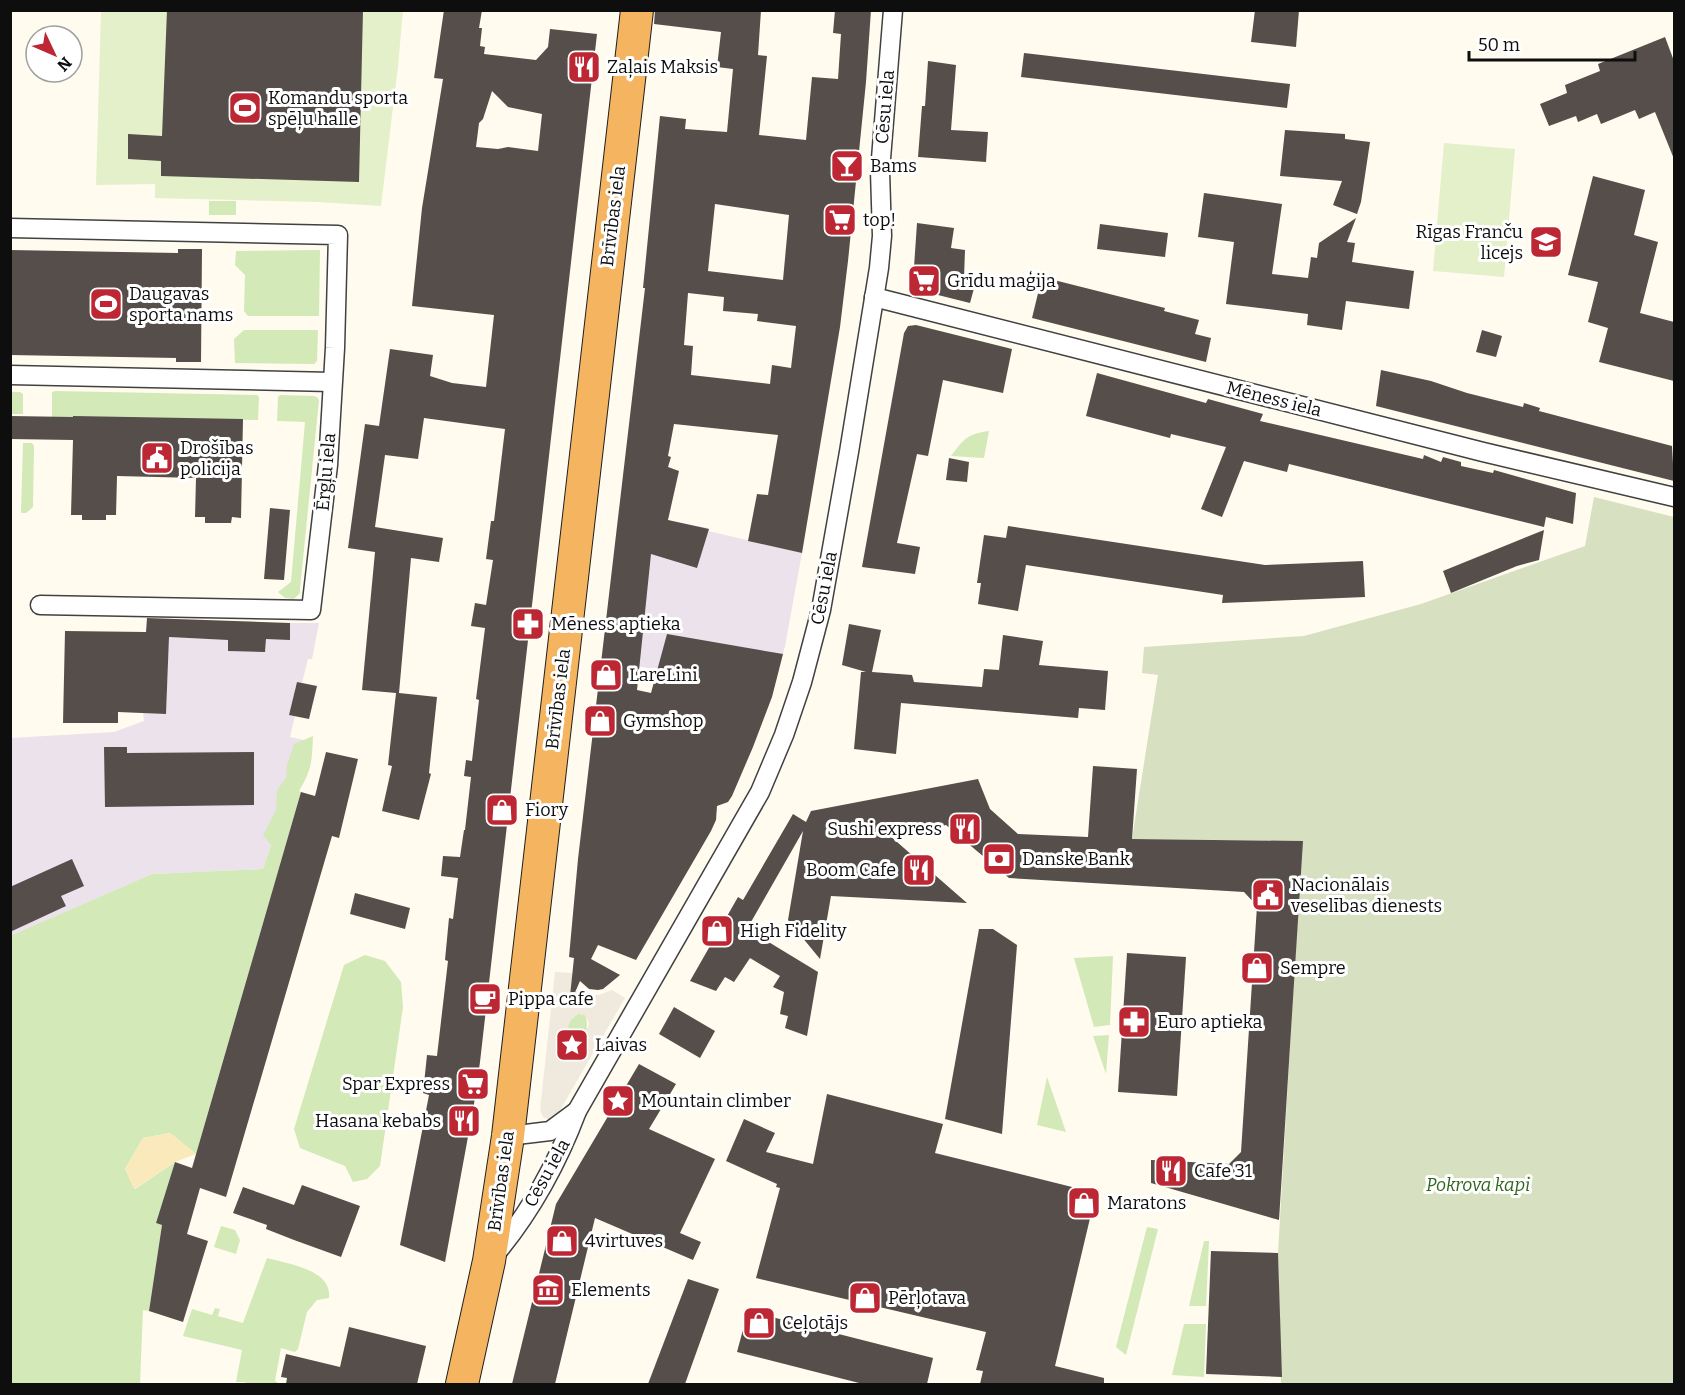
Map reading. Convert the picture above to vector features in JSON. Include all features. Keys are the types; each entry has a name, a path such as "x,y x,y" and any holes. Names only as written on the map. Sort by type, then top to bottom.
{"highway":[{"name":"Brīvības iela","path":"462,1384 489,1261 508,1136 637,10"}],"street":[{"name":"Cēsu iela","path":"489,1261 511,1236 526,1211 564,1145 577,1111 760,792 784,735 802,682 821,610 874,297 882,236 880,171 893,10"},
{"path":"10,228 338,235 332,382 10,375"},
{"name":"Mēness iela","path":"874,297 1472,449 1674,497"},
{"name":"Ērgļu iela","path":"40,605 311,610 328,465 332,382"},
{"name":"Cēsu iela","path":"508,1136 550,1131 577,1111"}],"shaded area":[{"path":"619,507 802,553 785,646 772,696 700,677 602,660"},
{"path":"290,623 319,623 312,659 308,659 302,683 297,682 289,715 295,716 290,737 304,740 303,747 263,869 152,874 11,936 11,738 114,732 144,721 143,713 166,714 169,637 228,640 229,651 265,652 266,639 290,639"},
{"path":"555,972 573,973 571,993 582,990 590,995 599,995 612,990 625,998 557,1115 550,1120 543,1117 540,1110","holes":["580,1013 585,1015 589,1023 588,1027 580,1044 569,1048 566,1041 569,1023 573,1017"]}],"green space":[{"name":"Komandu sporta spēļu halle","path":"101,11 403,11 381,206 155,198 155,184 96,185"},
{"path":"1444,143 1515,149 1504,277 1433,271"},
{"path":"209,201 236,201 236,215 209,215"},
{"path":"320,250 319,316 248,316 244,311 245,275 235,265 236,251"},
{"path":"244,330 318,330 317,361 314,364 235,363 234,339"},
{"path":"11,392 23,394 23,414 11,414"},
{"path":"52,392 257,395 259,397 258,420 52,417"},
{"path":"280,395 314,396 319,400 300,593 294,599 285,598 278,592 291,582 305,422 277,421"},
{"path":"989,431 984,458 951,456 967,438"},
{"path":"23,443 32,443 34,446 33,507 26,513 21,513"},
{"name":"Pokrova kapi","path":"1594,497 1674,517 1674,1384 1281,1384 1278,1253 1302,841 1132,839 1158,675 1142,673 1144,647 1304,636 1421,604 1585,546"},
{"path":"313,736 309,771 299,791 301,792 196,1154 170,1133 143,1138 125,1169 135,1189 175,1162 156,1223 162,1225 149,1311 143,1310 140,1384 11,1384 10,936 152,874 263,869 271,845 263,835 276,810 277,790 286,778 287,765 294,744"},
{"path":"365,955 385,961 401,982 403,1007 380,1166 367,1179 353,1182 345,1166 300,1148 294,1129 344,965"},
{"path":"1113,956 1110,1025 1094,1027 1074,958"},
{"path":"580,1013 585,1014 587,1029 580,1042 572,1048 567,1045 566,1031 569,1022"},
{"path":"1109,1035 1106,1074 1093,1036"},
{"path":"1047,1077 1066,1132 1037,1125"},
{"path":"221,1226 235,1230 240,1240 236,1254 214,1247"},
{"path":"1147,1227 1158,1229 1126,1355 1116,1347"},
{"path":"1204,1241 1209,1241 1206,1306 1189,1306"},
{"path":"267,1258 307,1269 316,1274 324,1280 329,1298 317,1300 307,1312 298,1349 295,1352 281,1348 275,1381 280,1384 236,1382 242,1350 183,1336 192,1309 212,1315 215,1308 220,1309 218,1316 243,1323"},
{"path":"1184,1324 1206,1324 1204,1377 1172,1375"}],"sand":[{"path":"170,1133 196,1154 175,1162 134,1189 125,1169 143,1138"}],"building":[{"name":"Komandu sporta spēļu halle","path":"167,10 363,10 359,182 161,176 161,161 128,159 128,134 162,136"},
{"path":"444,10 482,10 479,28 482,28 480,46 485,47 484,54 536,60 548,47 550,29 597,34 480,1062 445,1262 400,1245 429,1095 423,1093 427,1055 437,1056 448,961 445,960 449,918 453,919 458,878 441,876 443,856 460,857 465,830 471,777 464,776 466,760 472,761 479,700 476,699 485,628 471,626 475,603 486,605 493,560 486,559 491,521 494,521 505,429 424,418 418,459 385,455 375,527 443,538 439,562 411,558 399,693 437,697 429,773 431,774 419,820 382,811 392,766 388,765 396,693 362,690 375,552 348,548 365,424 379,426 390,349 433,355 430,376 452,383 486,387 494,315 412,306 422,208 443,79 434,78","holes":["492,91 508,107 542,114 538,151 508,147 498,149 476,147 479,123 483,119"]},
{"path":"655,10 761,10 758,55 767,56 759,135 806,140 812,77 838,79 841,34 833,33 835,10 871,10 866,82 840,327 802,553 748,541 757,494 768,495 778,435 674,424 668,467 679,471 668,520 709,529 697,568 651,554 637,690 651,693 667,634 783,654 772,697 732,796 728,802 717,806 716,820 711,831 636,960 598,945 591,959 620,975 603,989 598,990 589,989 580,981 573,997 570,996 574,958 569,957 578,859 645,288 643,288 660,116 686,119 685,129 727,132 733,69 717,67 721,32 654,24","holes":["715,204 789,215 783,280 708,271","688,293 724,297 723,311 758,314 757,321 796,326 791,368 772,365 770,384 691,375 693,346 684,345"]},
{"path":"1255,10 1299,10 1296,47 1251,42"},
{"path":"1665,37 1674,61 1674,159 1655,112 1639,119 1635,110 1601,124 1597,114 1578,122 1576,116 1549,126 1540,104 1567,93 1565,85 1600,71 1598,64"},
{"path":"1024,53 1290,84 1287,108 1021,77"},
{"path":"928,61 956,65 951,130 988,132 986,162 918,157"},
{"path":"1285,130 1345,134 1345,139 1370,142 1361,202 1357,214 1333,205 1342,181 1280,176"},
{"path":"1593,176 1645,190 1634,235 1658,242 1640,313 1674,322 1674,381 1599,362 1608,328 1588,322 1598,282 1568,275"},
{"path":"1204,193 1282,204 1272,274 1308,278 1311,257 1317,258 1319,243 1356,218 1347,242 1355,243 1352,262 1414,271 1409,309 1346,301 1342,330 1307,325 1308,314 1226,304 1234,242 1198,237"},
{"path":"917,223 954,228 951,248 965,250 964,278 976,281 970,303 918,290 913,282"},
{"path":"1100,224 1168,233 1165,257 1097,249"},
{"name":"Daugavas sporta nams","path":"178,249 202,249 201,362 176,362 176,358 10,355 10,250 178,253"},
{"path":"1042,277 1165,308 1164,311 1199,320 1195,334 1211,338 1206,362 1032,318"},
{"path":"916,325 1012,349 1003,393 943,380 928,456 917,454 897,543 920,547 915,574 862,567 904,333 908,326"},
{"path":"1482,330 1502,336 1496,357 1476,352"},
{"path":"1381,370 1431,381 1523,407 1524,403 1540,408 1539,411 1672,446 1674,481 1376,406"},
{"path":"1097,373 1206,403 1208,399 1263,414 1260,421 1423,459 1424,455 1441,462 1443,457 1461,462 1461,466 1493,473 1494,470 1576,493 1573,524 1546,517 1544,527 1289,464 1287,472 1244,461 1222,517 1201,509 1226,447 1171,434 1170,438 1086,416"},
{"name":"Drošības policija","path":"10,416 243,419 241,518 232,517 231,523 205,523 205,517 195,517 196,478 117,476 116,515 106,515 106,520 82,520 82,515 71,515 73,440 10,439"},
{"path":"949,458 969,462 967,482 946,480"},
{"path":"270,508 290,510 284,580 264,579"},
{"path":"1008,526 1265,565 1363,561 1365,597 1222,603 1223,595 1026,565 1018,611 978,604 981,583 977,583 984,535 1006,538"},
{"path":"1544,530 1539,560 1517,566 1451,593 1443,571"},
{"path":"147,618 290,623 290,640 266,639 265,652 228,651 228,640 169,637 166,714 118,712 118,723 63,723 65,631 146,632"},
{"path":"849,624 881,630 872,672 912,675 914,682 982,687 984,669 999,670 1003,635 1043,641 1039,665 1108,671 1105,710 1079,708 1078,718 901,703 896,754 854,749 861,672 866,672 842,665"},
{"path":"297,682 317,686 309,719 289,715"},
{"path":"104,747 127,747 127,753 254,752 254,805 105,807"},
{"path":"326,752 358,759 339,838 332,836 226,1197 200,1188 187,1234 208,1241 183,1322 149,1311 162,1225 156,1223 175,1162 192,1168 301,792 315,796"},
{"path":"1093,766 1137,769 1132,839 1303,841 1279,1220 1151,1183 1151,1160 1229,1164 1241,1152 1257,906 1244,892 1009,878 946,825 889,835 967,903 831,896 820,959 788,920 803,831 747,929 818,972 807,1036 785,1028 788,1016 780,1014 784,992 773,987 780,976 750,958 734,982 725,977 716,991 690,981 738,897 743,900 793,814 806,822 811,811 978,779 990,809 1018,834 1088,837"},
{"path":"72,859 84,886 61,896 66,906 10,932 10,887"},
{"path":"355,893 410,908 405,929 350,914"},
{"path":"979,929 993,929 1017,945 1002,1134 945,1119"},
{"path":"1127,953 1186,957 1177,1096 1118,1092"},
{"path":"674,1007 715,1031 700,1058 659,1034"},
{"path":"639,1064 676,1084 649,1129 715,1159 680,1233 701,1242 693,1260 595,1218 555,1384 512,1384 556,1204"},
{"path":"827,1094 943,1124 935,1153 1096,1193 1055,1366 1104,1378 1104,1384 980,1384 983,1371 976,1370 986,1332 756,1278 780,1188 776,1187 777,1184 726,1161 744,1119 775,1133 766,1152 813,1164"},
{"path":"302,1185 360,1206 341,1257 266,1229 267,1225 233,1213 243,1187 294,1205"},
{"path":"1211,1251 1278,1253 1282,1377 1206,1374"},
{"path":"688,1279 719,1289 685,1384 648,1384"},
{"path":"748,1311 933,1358 927,1384 863,1384 737,1352"},
{"path":"349,1327 426,1346 417,1384 286,1384 287,1378 281,1377 286,1354 340,1367"}],"place":[{"name":"Zaļais Maksis","path":"584,67"},
{"name":"Komandu sporta spēļu halle","path":"245,108"},
{"name":"Bams","path":"847,166"},
{"name":"top!","path":"840,220"},
{"name":"Rīgas Franču licejs","path":"1546,242"},
{"name":"Grīdu maģija","path":"924,281"},
{"name":"Daugavas sporta nams","path":"106,304"},
{"name":"Drošības policija","path":"157,458"},
{"name":"Mēness aptieka","path":"528,624"},
{"name":"LareLini","path":"606,675"},
{"name":"Gymshop","path":"600,721"},
{"name":"Fiory","path":"502,810"},
{"name":"Sushi express","path":"965,829"},
{"name":"Danske Bank","path":"999,859"},
{"name":"Boom Cafe","path":"919,870"},
{"name":"Nacionālais veselības dienests","path":"1268,895"},
{"name":"High Fidelity","path":"717,931"},
{"name":"Sempre","path":"1257,968"},
{"name":"Pippa cafe","path":"485,999"},
{"name":"Euro aptieka","path":"1134,1022"},
{"name":"Laivas","path":"572,1045"},
{"name":"Spar Express","path":"473,1084"},
{"name":"Mountain climber","path":"618,1101"},
{"name":"Hasana kebabs","path":"464,1121"},
{"name":"Cafe 31","path":"1171,1171"},
{"name":"Maratons","path":"1084,1203"},
{"name":"4virtuves","path":"562,1241"},
{"name":"Elements","path":"548,1290"},
{"name":"Pērļotava","path":"865,1298"},
{"name":"Ceļotājs","path":"759,1323"}]}
